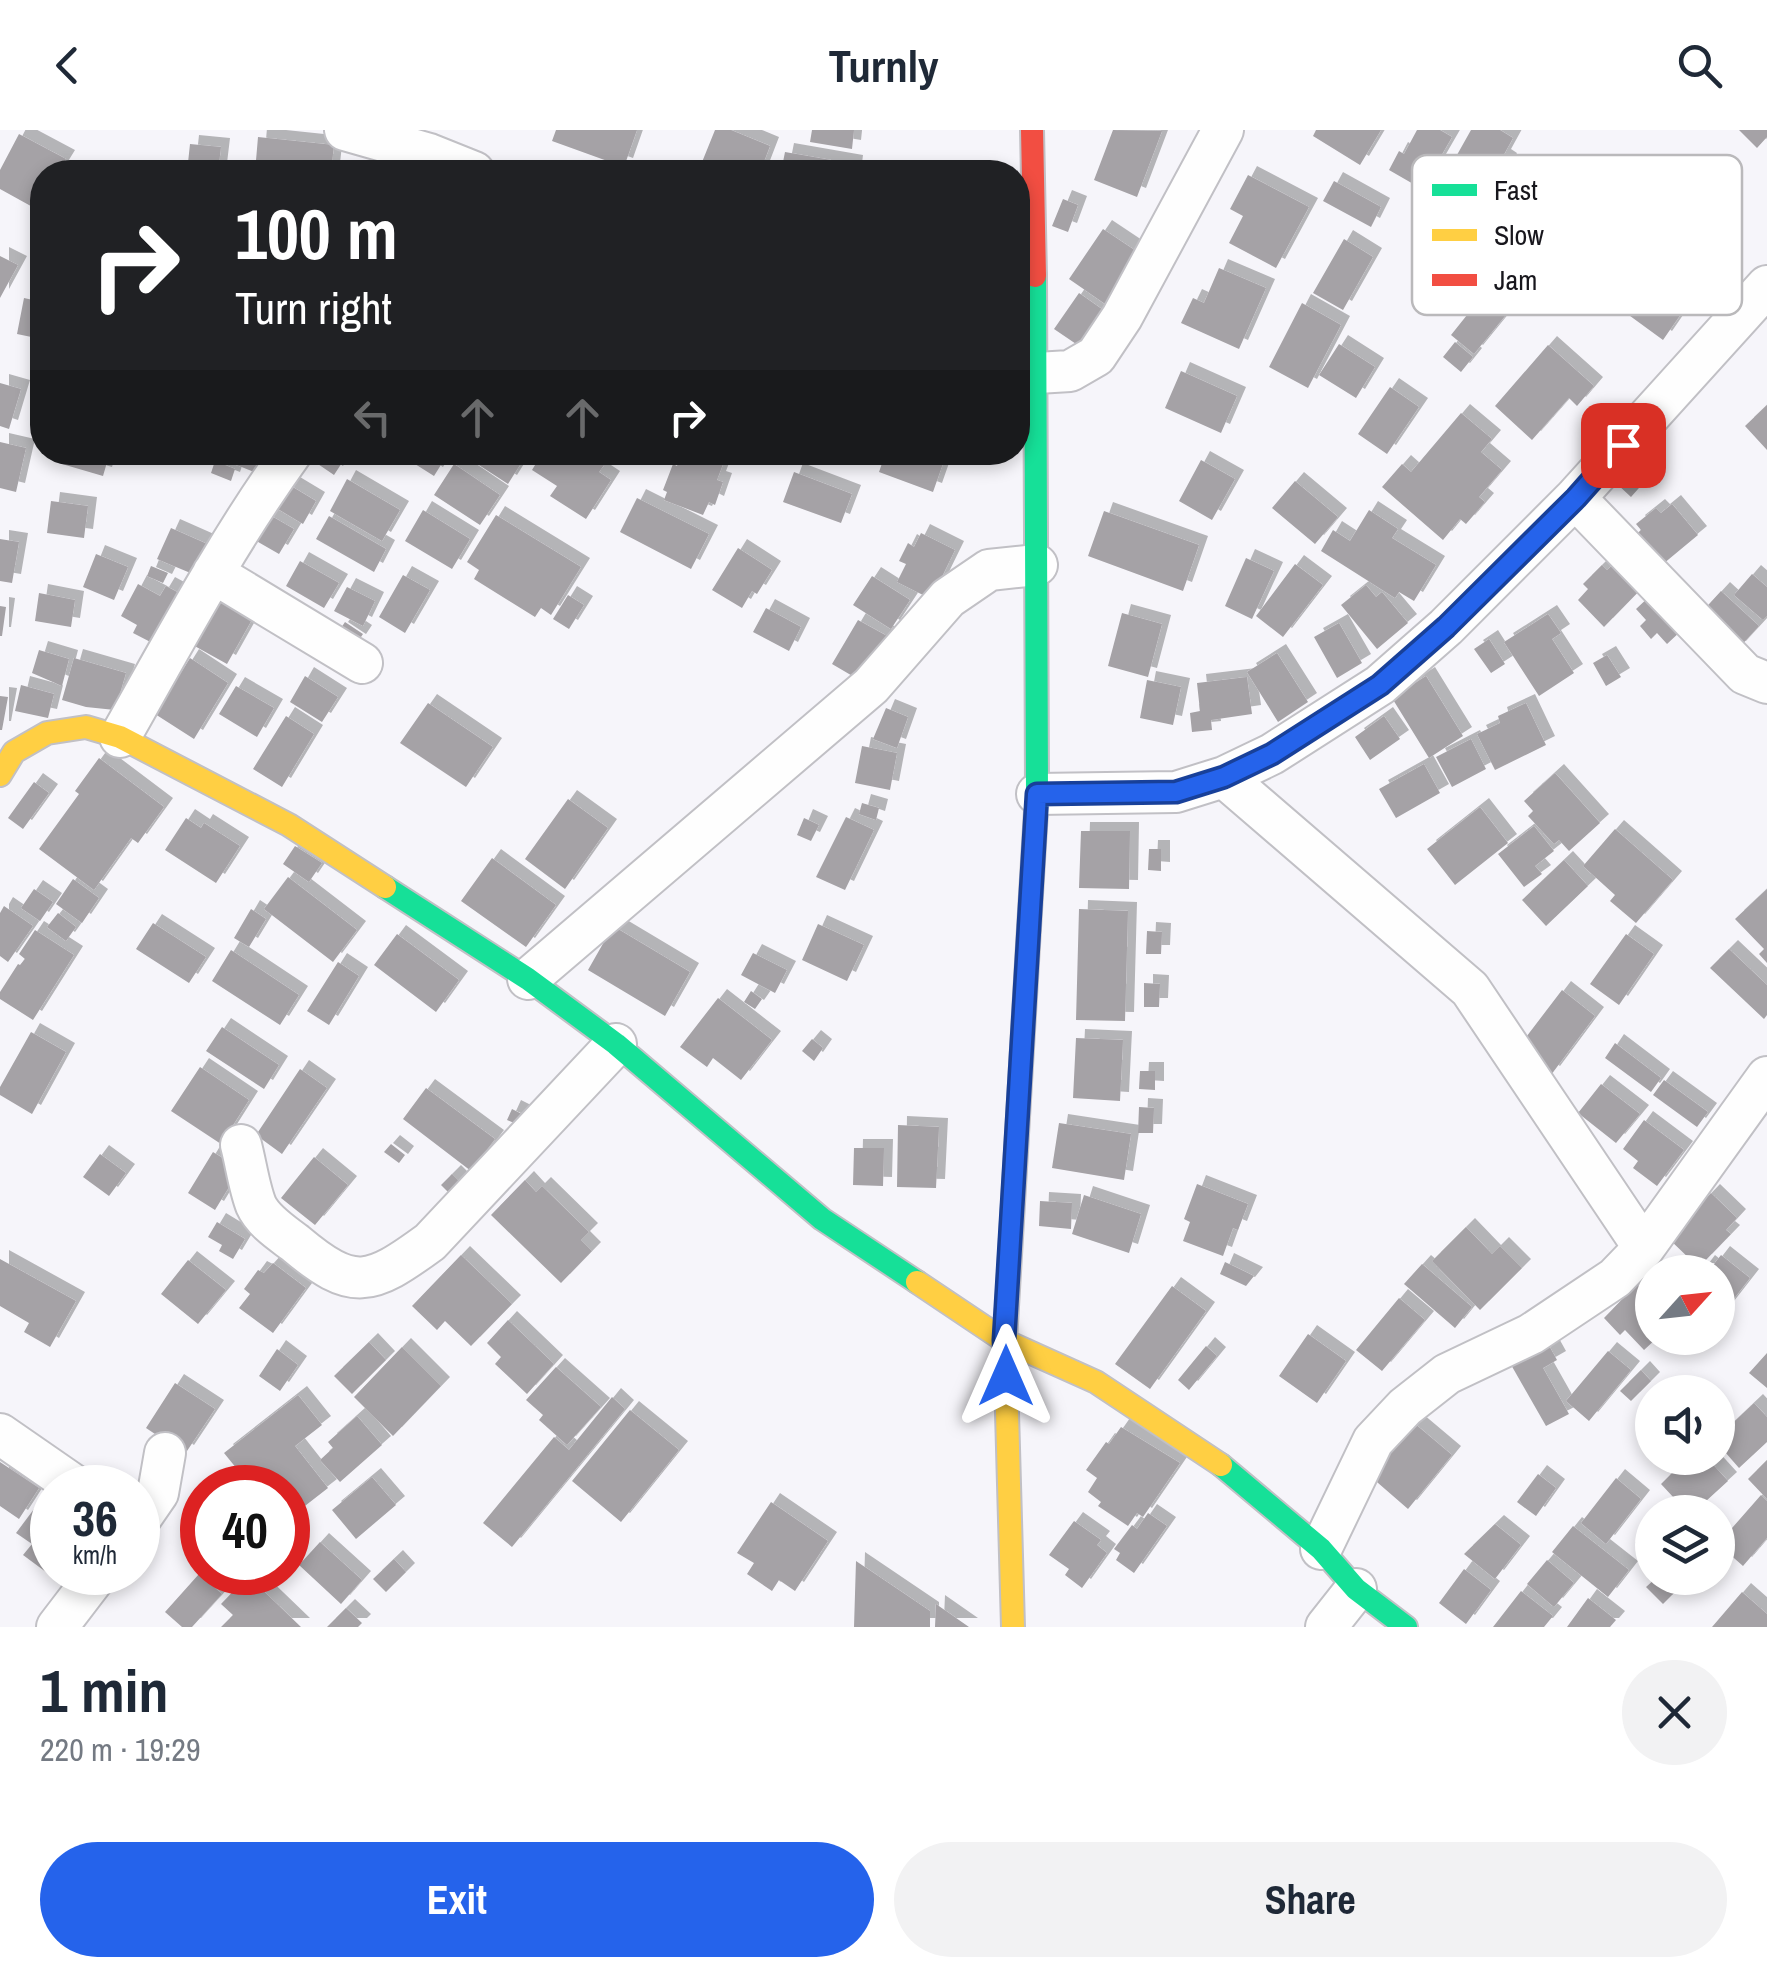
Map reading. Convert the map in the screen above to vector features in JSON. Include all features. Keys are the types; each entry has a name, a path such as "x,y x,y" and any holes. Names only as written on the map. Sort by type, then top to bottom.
{"street":[{"path":"344,130 428,152"},
{"path":"1030,226 1032,130"},
{"path":"1030,370 1070,371 1096,356 1122,317 1222,130"},
{"path":"1742,314 1767,286"},
{"path":"1037,794 1176,792 1224,777 1272,754 1380,685 1446,627 1576,498 1741,315"},
{"path":"1013,1627 1004,1340 1037,794 1037,565 1030,428"},
{"path":"120,737 213,573 283,465"},
{"path":"1576,498 1745,674 1767,683"},
{"path":"528,978 872,686 948,598 989,570 1037,565"},
{"path":"213,573 362,663"},
{"path":"0,774 14,752 47,733 86,727 120,737 289,825 528,978 616,1044 822,1219 1004,1340 1111,1392 1216,1462 1321,1549 1356,1589 1406,1627"},
{"path":"1224,777 1470,989 1644,1248"},
{"path":"242,1145 257,1207 268,1220 327,1270 346,1278 369,1276 400,1264 430,1242 616,1044"},
{"path":"1321,1549 1373,1440 1405,1407 1448,1374 1531,1334 1615,1278 1644,1248 1767,1077"},
{"path":"0,1434 45,1465"},
{"path":"160,1482 165,1453"},
{"path":"1326,1627 1356,1589"},
{"path":"56,1627 81,1595"}],"building":[{"path":"556,130 637,130 626,160 605,160 552,141"},
{"path":"715,130 731,130 770,146 765,160 703,160"},
{"path":"812,130 854,130 852,149 810,142"},
{"path":"1113,130 1162,131 1137,197 1094,180"},
{"path":"1316,130 1381,130 1360,165 1313,136"},
{"path":"1417,130 1440,130 1452,137 1442,155 1412,155 1412,183 1389,170 1399,151 1404,154"},
{"path":"1471,130 1500,130 1513,138 1504,155 1457,155"},
{"path":"1739,130 1767,130 1767,137 1757,148"},
{"path":"19,134 66,159 30,160 30,206 0,189 0,170"},
{"path":"258,137 334,145 332,160 256,160"},
{"path":"190,144 221,147 219,160 188,160"},
{"path":"785,152 831,160 783,160"},
{"path":"1248,175 1309,207 1276,268 1229,243 1243,216 1230,209"},
{"path":"1334,181 1381,207 1371,227 1323,201"},
{"path":"1063,199 1078,205 1068,232 1052,226"},
{"path":"1103,229 1145,257 1111,308 1069,279"},
{"path":"1344,239 1373,257 1343,310 1313,293"},
{"path":"0,256 18,265 0,298"},
{"path":"1219,268 1266,288 1239,349 1181,323 1193,298 1204,303"},
{"path":"1079,293 1106,312 1082,348 1054,329"},
{"path":"24,298 30,299 30,337 17,334"},
{"path":"1302,303 1341,325 1308,388 1269,367"},
{"path":"1467,315 1506,315 1474,354 1451,335"},
{"path":"1629,315 1680,315 1663,340"},
{"path":"1455,342 1473,357 1461,372 1443,357"},
{"path":"1339,344 1375,367 1356,398 1319,375"},
{"path":"1548,345 1594,386 1577,406 1569,398 1532,440 1495,406"},
{"path":"1181,371 1237,396 1221,433 1165,408"},
{"path":"0,383 21,389 9,429 0,426"},
{"path":"1390,387 1419,407 1387,454 1358,434"},
{"path":"1767,405 1767,450 1745,426"},
{"path":"1461,413 1492,439 1481,452 1502,470 1479,497 1485,502 1466,524 1460,519 1443,540 1382,487 1402,464 1411,472"},
{"path":"0,442 26,448 16,492 0,488"},
{"path":"1201,460 1235,479 1212,520 1179,501"},
{"path":"65,465 106,465 103,476"},
{"path":"214,465 235,469 231,481 211,473"},
{"path":"236,465 263,465 259,474"},
{"path":"319,465 341,465 334,475"},
{"path":"417,465 441,465 434,476"},
{"path":"455,465 500,495 480,525 434,495"},
{"path":"479,465 520,465 508,484"},
{"path":"535,465 604,465 599,472 611,480 586,519 550,496 557,486 532,470"},
{"path":"673,465 723,465 717,480 723,482 715,505 709,502 703,515 664,500 667,492 663,490"},
{"path":"881,465 942,465 933,492 879,472"},
{"path":"1631,467 1646,480 1631,497 1617,484"},
{"path":"794,472 852,494 841,523 783,502"},
{"path":"347,479 400,510 382,541 330,511"},
{"path":"281,480 316,501 303,524 268,503"},
{"path":"1295,481 1338,517 1315,544 1272,508"},
{"path":"637,498 709,534 691,569 620,532"},
{"path":"51,501 88,506 84,538 47,533"},
{"path":"1672,504 1698,535 1657,569 1631,539 1641,530 1636,524 1656,508 1661,513"},
{"path":"261,510 294,529 279,554 246,535"},
{"path":"423,510 470,539 452,569 405,541"},
{"path":"1369,510 1398,529 1392,538 1436,565 1414,601 1399,592 1395,598 1321,551 1333,530 1350,541"},
{"path":"1104,511 1199,545 1183,591 1088,556"},
{"path":"496,515 581,567 551,615 541,608 535,617 474,579 479,570 467,562"},
{"path":"329,516 386,549 374,572 316,539"},
{"path":"171,528 214,547 200,577 157,559"},
{"path":"921,533 955,550 931,599 897,582 906,564 899,561 908,543 914,547"},
{"path":"0,539 19,542 12,583 0,581"},
{"path":"738,548 772,570 757,594 752,591 742,608 712,590"},
{"path":"96,554 128,567 114,600 83,587"},
{"path":"1246,558 1274,571 1252,619 1225,606"},
{"path":"300,561 339,583 324,608 286,586"},
{"path":"1617,561 1643,587 1604,627 1578,600 1588,589 1583,584 1602,565 1607,570"},
{"path":"1295,564 1323,585 1283,637 1256,616"},
{"path":"151,566 168,573 163,583 147,576"},
{"path":"1752,574 1767,587 1767,616 1763,620 1734,595"},
{"path":"403,575 430,590 405,633 379,617"},
{"path":"872,576 910,600 891,629 853,605"},
{"path":"138,584 160,596 166,586 190,599 164,649 133,633 137,625 121,616"},
{"path":"1366,585 1376,597 1382,592 1408,623 1377,649 1341,605"},
{"path":"347,587 375,601 363,626 334,611"},
{"path":"1721,591 1759,626 1737,650 1699,615"},
{"path":"39,593 75,600 71,627 35,621"},
{"path":"217,595 254,616 227,664 191,644"},
{"path":"568,595 584,605 569,629 553,619"},
{"path":"1651,595 1682,630 1667,644 1657,633 1651,639 1640,626 1646,620 1636,609"},
{"path":"0,606 6,607 2,636 0,636"},
{"path":"766,608 801,627 789,651 753,632"},
{"path":"1122,613 1162,624 1148,677 1108,666"},
{"path":"1548,614 1561,633 1552,639 1574,673 1539,696 1504,642"},
{"path":"858,620 887,636 861,681 832,664"},
{"path":"345,622 363,634 357,643 339,631"},
{"path":"1339,623 1362,663 1337,678 1314,637"},
{"path":"1489,639 1505,664 1491,673 1474,649"},
{"path":"39,650 69,659 62,686 32,673"},
{"path":"1277,653 1308,702 1278,722 1247,672"},
{"path":"1607,655 1621,677 1606,686 1593,663"},
{"path":"74,658 126,673 115,710 62,700"},
{"path":"190,658 228,683 194,739 155,714"},
{"path":"305,676 338,697 322,722 290,702"},
{"path":"1426,676 1463,736 1429,758 1392,698"},
{"path":"1247,677 1252,714 1211,720 1212,730 1192,732 1190,713 1200,711 1197,683"},
{"path":"1147,680 1181,687 1173,725 1140,718"},
{"path":"21,685 54,694 48,718 15,711"},
{"path":"236,686 274,708 257,737 219,714"},
{"path":"0,696 8,697 2,730 0,730"},
{"path":"428,703 493,747 466,787 400,743"},
{"path":"1526,703 1546,745 1495,770 1477,734 1500,723 1498,716"},
{"path":"886,708 908,717 897,748 873,739"},
{"path":"286,716 314,734 282,787 253,769"},
{"path":"1384,716 1400,739 1370,760 1355,737"},
{"path":"1471,739 1486,769 1452,787 1436,757"},
{"path":"862,746 897,753 890,790 855,783"},
{"path":"99,758 164,807 138,843 131,838 94,890 39,849 79,794 75,791"},
{"path":"1424,764 1440,793 1396,818 1379,789"},
{"path":"1555,773 1600,823 1569,851 1559,840 1554,844 1528,816 1533,811 1524,801"},
{"path":"34,782 49,793 23,829 8,818"},
{"path":"568,799 608,828 565,889 525,859"},
{"path":"862,803 879,808 876,820 859,814"},
{"path":"1480,807 1508,843 1455,885 1427,849"},
{"path":"846,817 874,830 845,890 816,877"},
{"path":"186,818 201,828 204,823 240,846 216,883 165,850"},
{"path":"804,818 819,825 811,841 797,835"},
{"path":"1534,826 1554,851 1535,866 1542,874 1524,887 1498,854"},
{"path":"1615,829 1673,880 1636,923 1610,901 1615,895 1583,866"},
{"path":"1081,831 1130,831 1129,889 1079,888"},
{"path":"295,846 322,863 309,882 283,864"},
{"path":"1149,849 1161,849 1161,871 1148,870"},
{"path":"492,858 556,905 526,947 461,901"},
{"path":"1564,860 1588,886 1546,926 1522,900"},
{"path":"288,877 357,930 333,962 264,909"},
{"path":"73,879 99,898 82,923 56,904"},
{"path":"34,889 53,902 40,921 21,908"},
{"path":"1767,889 1767,963 1759,954 1764,949 1735,919"},
{"path":"4,906 33,926 8,962 0,956 0,913"},
{"path":"251,909 266,919 249,947 234,938"},
{"path":"1079,909 1128,911 1125,1021 1076,1020"},
{"path":"58,913 76,927 66,941 47,927"},
{"path":"153,923 206,957 189,983 136,949"},
{"path":"818,924 864,945 847,981 802,960"},
{"path":"613,926 690,972 665,1016 588,970"},
{"path":"35,930 74,955 33,1020 0,999 0,992 25,959 19,954"},
{"path":"1147,931 1162,932 1161,954 1146,954"},
{"path":"397,934 459,980 436,1012 374,965"},
{"path":"1626,934 1654,954 1619,1005 1590,984"},
{"path":"1729,949 1767,985 1764,1019 1710,968"},
{"path":"231,950 299,995 280,1025 212,981"},
{"path":"753,953 787,970 775,993 741,975"},
{"path":"338,962 359,976 329,1025 307,1011"},
{"path":"1144,983 1160,984 1159,1007 1144,1007"},
{"path":"1562,990 1595,1016 1551,1075 1517,1049"},
{"path":"751,991 762,999 755,1009 744,1002"},
{"path":"718,998 772,1040 741,1080 713,1058 707,1067 680,1047"},
{"path":"222,1027 279,1065 264,1089 206,1051"},
{"path":"31,1032 66,1052 32,1114 0,1095 0,1087"},
{"path":"1076,1038 1123,1040 1120,1101 1073,1098"},
{"path":"812,1039 823,1048 814,1061 802,1051"},
{"path":"1615,1043 1661,1078 1651,1092 1605,1058"},
{"path":"200,1067 249,1100 221,1144 171,1111"},
{"path":"300,1069 327,1088 282,1154 256,1135"},
{"path":"1140,1071 1155,1071 1155,1090 1139,1089"},
{"path":"1664,1080 1708,1112 1697,1127 1653,1095"},
{"path":"1601,1084 1640,1114 1616,1143 1578,1113"},
{"path":"426,1088 495,1139 471,1171 403,1119"},
{"path":"1139,1107 1154,1108 1153,1133 1138,1133"},
{"path":"512,1109 524,1115 519,1125 507,1120"},
{"path":"1644,1120 1684,1150 1657,1186 1633,1168 1638,1161 1623,1149"},
{"path":"1059,1123 1131,1134 1124,1180 1052,1168"},
{"path":"898,1125 939,1127 936,1188 897,1187"},
{"path":"391,1144 405,1155 399,1163 384,1152"},
{"path":"854,1148 884,1148 883,1186 853,1185"},
{"path":"213,1152 240,1169 215,1210 188,1193"},
{"path":"100,1154 126,1173 109,1196 83,1177"},
{"path":"314,1157 348,1185 315,1225 281,1198"},
{"path":"452,1174 460,1182 449,1193 441,1185"},
{"path":"525,1180 536,1192 542,1186 589,1232 581,1240 592,1251 561,1283 491,1215"},
{"path":"1197,1184 1248,1204 1238,1230 1233,1228 1223,1256 1183,1241 1190,1222 1184,1219"},
{"path":"1711,1193 1737,1218 1726,1230 1731,1234 1711,1255 1686,1255 1668,1238"},
{"path":"1084,1195 1141,1214 1129,1253 1072,1234"},
{"path":"1040,1201 1072,1203 1071,1229 1039,1226"},
{"path":"217,1222 245,1239 233,1259 219,1251 222,1245 208,1237"},
{"path":"1466,1227 1492,1254 1500,1246 1522,1268 1480,1310 1432,1261"},
{"path":"461,1255 512,1304 471,1346 445,1321 437,1330 412,1306"},
{"path":"0,1259 76,1301 50,1347 24,1332 29,1323 0,1306"},
{"path":"188,1260 226,1290 198,1324 161,1294"},
{"path":"1225,1262 1254,1276 1246,1286 1220,1274"},
{"path":"273,1263 306,1288 273,1333 239,1308 250,1294 244,1289 258,1270 264,1273"},
{"path":"1422,1264 1472,1307 1455,1328 1404,1284"},
{"path":"1735,1266 1750,1278 1735,1297"},
{"path":"1172,1286 1206,1311 1150,1389 1115,1364"},
{"path":"1635,1286 1635,1341 1625,1330 1620,1335 1604,1318"},
{"path":"1399,1298 1425,1320 1382,1371 1356,1350"},
{"path":"508,1320 554,1364 527,1394 495,1364 501,1357 487,1343"},
{"path":"1308,1334 1346,1361 1317,1403 1279,1376"},
{"path":"369,1342 386,1360 352,1394 334,1376"},
{"path":"1547,1342 1557,1360 1543,1368 1569,1414 1546,1426 1510,1363"},
{"path":"1206,1346 1217,1356 1189,1390 1178,1380"},
{"path":"402,1347 441,1386 393,1436 354,1397"},
{"path":"277,1349 298,1365 280,1391 259,1376"},
{"path":"1608,1351 1631,1370 1589,1421 1566,1401"},
{"path":"1767,1353 1767,1388 1749,1373"},
{"path":"556,1367 601,1407 567,1445 539,1420 543,1415 526,1400"},
{"path":"1635,1376 1635,1397 1631,1401 1620,1391"},
{"path":"175,1383 215,1409 185,1454 146,1428"},
{"path":"298,1395 322,1425 295,1446 310,1465 234,1465 224,1453"},
{"path":"612,1397 625,1409 512,1547 483,1523 554,1437 569,1450"},
{"path":"1754,1403 1767,1417 1767,1442 1739,1468 1735,1463 1735,1421"},
{"path":"630,1410 679,1450 621,1522 572,1481"},
{"path":"357,1416 382,1445 340,1482 320,1460 333,1448 328,1442"},
{"path":"1414,1423 1452,1455 1408,1509 1370,1476"},
{"path":"1121,1427 1180,1463 1143,1517 1137,1513 1128,1526 1098,1506 1101,1502 1088,1492 1097,1478 1086,1470"},
{"path":"1767,1460 1767,1499 1748,1479"},
{"path":"0,1462 30,1482 30,1502 19,1519 0,1506"},
{"path":"310,1465 328,1488 310,1502"},
{"path":"1538,1474 1556,1488 1536,1516 1517,1502"},
{"path":"1670,1475 1723,1475 1728,1481 1713,1495 1671,1495 1661,1484"},
{"path":"372,1477 396,1505 356,1539 332,1510"},
{"path":"1616,1478 1636,1495 1635,1507 1606,1544 1581,1523"},
{"path":"1761,1495 1767,1501 1767,1538 1743,1566 1735,1559 1735,1525"},
{"path":"771,1502 828,1541 795,1591 779,1580 772,1591 747,1574 754,1563 737,1553"},
{"path":"1148,1513 1167,1526 1134,1573 1116,1560 1120,1553 1114,1549 1132,1525 1137,1529"},
{"path":"30,1514 30,1543 16,1533"},
{"path":"1074,1521 1101,1540 1097,1545 1107,1553 1082,1588 1065,1575 1069,1569 1049,1555"},
{"path":"1495,1524 1521,1545 1495,1579 1464,1554"},
{"path":"1573,1526 1629,1570 1608,1597 1552,1552"},
{"path":"320,1542 362,1580 341,1604 310,1575 310,1553"},
{"path":"394,1559 406,1572 386,1592 373,1579"},
{"path":"1547,1560 1574,1583 1554,1607 1527,1584"},
{"path":"856,1561 930,1611 930,1627 854,1627"},
{"path":"1464,1569 1491,1590 1466,1624 1439,1603"},
{"path":"1521,1591 1553,1616 1544,1627 1493,1627"},
{"path":"1742,1592 1767,1614 1767,1627 1712,1627"},
{"path":"180,1595 221,1595 192,1627 182,1627 165,1612"},
{"path":"230,1595 268,1595 301,1627 221,1627 233,1615 221,1604"},
{"path":"1654,1595 1672,1595 1663,1604"},
{"path":"1588,1598 1616,1620 1610,1627 1567,1627"},
{"path":"936,1604 969,1627 935,1627"},
{"path":"346,1608 362,1623 358,1627 327,1627"}],"traffic: fast":[{"path":"1029,928 1037,794 1035,276"},
{"path":"385,887 528,979 616,1044 822,1219 917,1282"},
{"path":"1221,1465 1321,1549 1356,1589 1406,1627"}],"traffic: slow":[{"path":"0,775 14,752 47,733 86,727 120,737 289,825 385,887"},
{"path":"1013,1627 1005,1341 1029,928"},
{"path":"917,1282 1005,1341 1096,1382 1221,1465"}],"traffic: jam":[{"path":"1032,130 1035,276"}],"route":[{"path":"1006,1376 1004,1340 1037,794 1176,792 1224,777 1272,754 1380,685 1446,627 1576,498 1623,445"}]}
